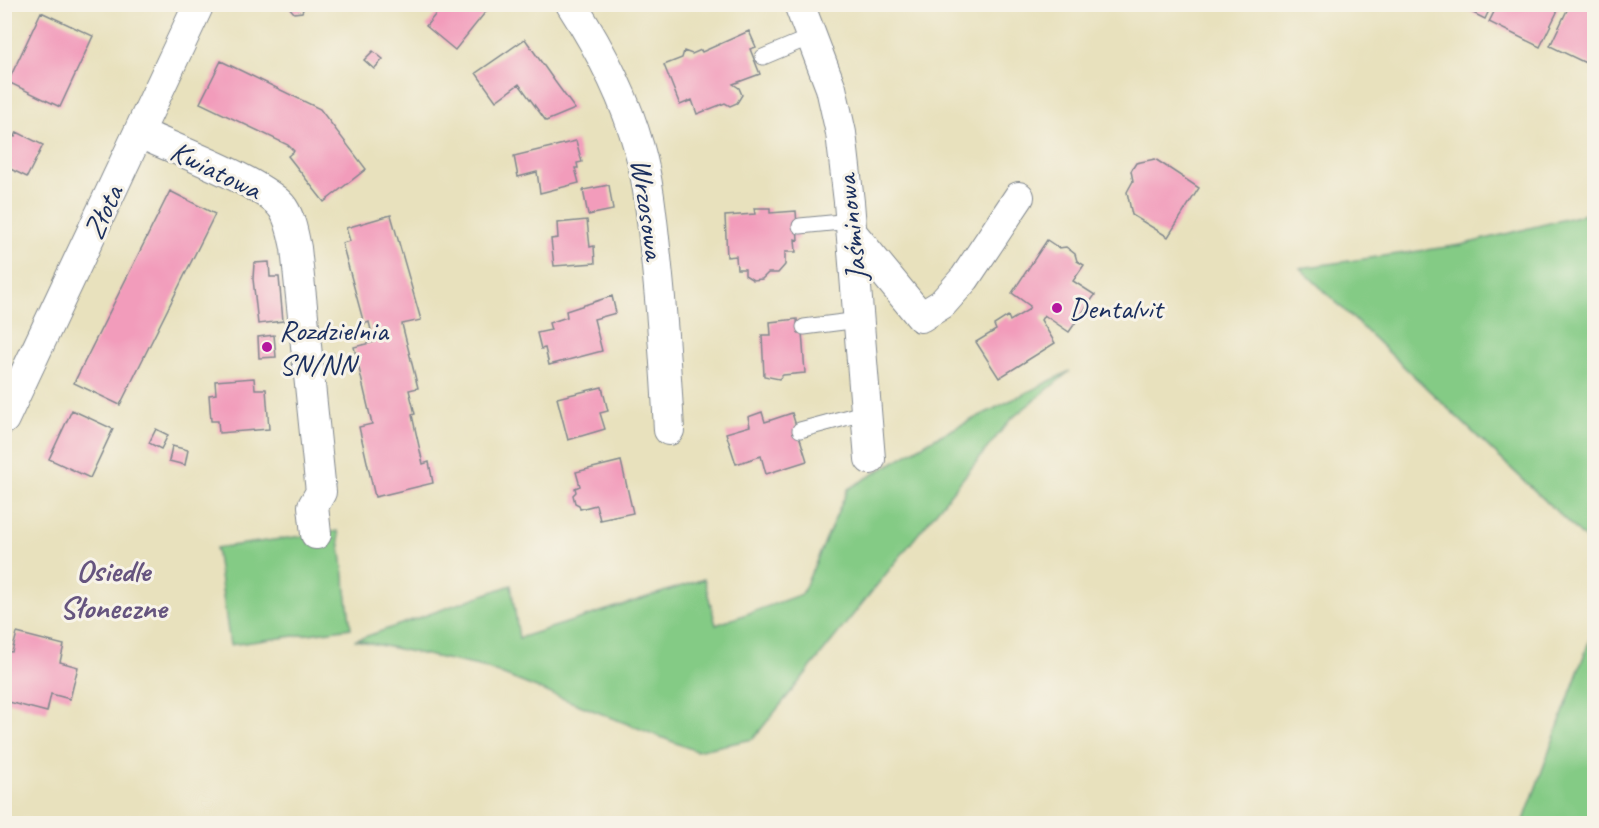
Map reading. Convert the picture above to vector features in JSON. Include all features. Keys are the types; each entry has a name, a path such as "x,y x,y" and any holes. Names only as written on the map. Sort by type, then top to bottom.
{"street":[{"name":"Złota","path":"4,419 199,4"},
{"name":"Wrzosowa","path":"571,4 595,41 617,86 640,149 651,208 665,348 669,430"},
{"name":"Jaśminowa","path":"799,4 831,88 841,133 852,227 870,459"},
{"name":"Kwiatowa","path":"140,133 260,189 282,207 291,225 296,248 321,492 313,506 316,534"},
{"path":"852,227 921,317 942,304 964,278 1019,196"}],"lane":[{"path":"763,57 813,36"},
{"path":"800,226 852,227"},
{"path":"804,327 859,320"},
{"path":"800,430 867,412"}],"green space":[{"path":"1594,212 1594,547 1300,268 1461,245"},
{"path":"1070,371 1010,420 753,739 696,751 483,667 356,640 511,585 519,638 704,579 716,625 802,594 848,489 933,439"},
{"path":"338,531 351,628 230,645 216,548"},
{"path":"1594,628 1594,823 1523,823"}],"building":[{"path":"288,4 305,4 302,12 294,13"},
{"path":"444,4 492,4 455,50 426,26"},
{"path":"1455,4 1492,4 1485,19"},
{"path":"1498,4 1561,4 1540,47 1489,22"},
{"path":"1570,4 1586,4 1594,9 1594,67 1550,46"},
{"path":"41,12 93,36 60,107 8,82"},
{"path":"749,31 756,47 750,49 760,74 733,84 739,88 742,95 737,103 730,106 725,103 697,114 692,100 680,105 664,65 682,58 684,51 692,54 701,50 702,52"},
{"path":"525,39 575,109 546,121 519,84 496,101 476,73"},
{"path":"373,51 383,59 374,69 364,60"},
{"path":"221,61 320,109 366,169 324,202 288,156 294,151 288,145 200,103"},
{"path":"4,132 15,137 17,132 43,145 27,177 4,166"},
{"path":"576,141 582,162 577,163 578,168 575,168 579,183 540,193 537,172 518,177 514,156"},
{"path":"1155,159 1199,188 1168,237 1132,215 1127,192 1133,181 1131,171 1136,163"},
{"path":"609,185 613,210 588,215 583,190"},
{"path":"170,191 215,214 120,405 74,383"},
{"path":"754,208 770,208 770,213 796,211 798,240 795,239 796,252 785,252 785,265 778,273 768,273 762,279 753,280 745,275 745,269 737,269 736,256 727,257 725,216 755,214"},
{"path":"391,215 421,320 402,324 418,388 409,390 415,414 412,415 423,464 429,462 433,483 375,497 359,427 372,424 354,347 374,342 369,322 364,324 342,243 350,241 346,228"},
{"path":"587,220 590,247 594,246 595,263 554,266 551,239 558,238 557,223"},
{"name":"Dentalvit","path":"1047,240 1059,248 1066,247 1075,254 1077,261 1084,265 1073,281 1095,295 1069,332 1044,315 1041,320 1055,343 999,378 976,342 996,330 994,325 1008,316 1010,321 1028,310 1030,306 1012,293"},
{"path":"269,262 270,277 279,277 283,321 258,324 253,279 254,263"},
{"path":"612,296 616,313 594,319 602,351 549,365 545,348 541,349 537,333 551,330 549,323 567,317 566,311"},
{"path":"797,319 798,333 802,332 805,373 783,375 779,379 764,376 762,335 771,335 770,322"},
{"name":"Rozdzielnia SN/NN","path":"274,335 276,357 259,358 258,337"},
{"path":"254,378 255,389 266,389 269,429 219,433 218,421 211,421 209,395 216,394 215,381"},
{"path":"602,387 608,411 600,413 605,429 568,440 557,398"},
{"path":"72,410 113,429 90,478 49,459"},
{"path":"762,412 765,422 792,413 807,461 766,474 761,456 736,464 726,433 750,426 748,417"},
{"path":"156,429 168,435 161,449 149,443"},
{"path":"172,446 188,450 185,465 169,461"},
{"path":"621,461 633,513 600,520 596,505 580,509 573,495 576,492 575,488 580,486 576,472"},
{"path":"17,633 64,645 60,662 78,667 70,699 51,694 47,712 5,701 4,651 12,652"}],"place":[{"name":"Dentalvit","path":"1057,308"},
{"name":"Rozdzielnia SN/NN","path":"267,347"}],"district":[{"name":"Osiedle Słoneczne","path":"113,588"}]}
